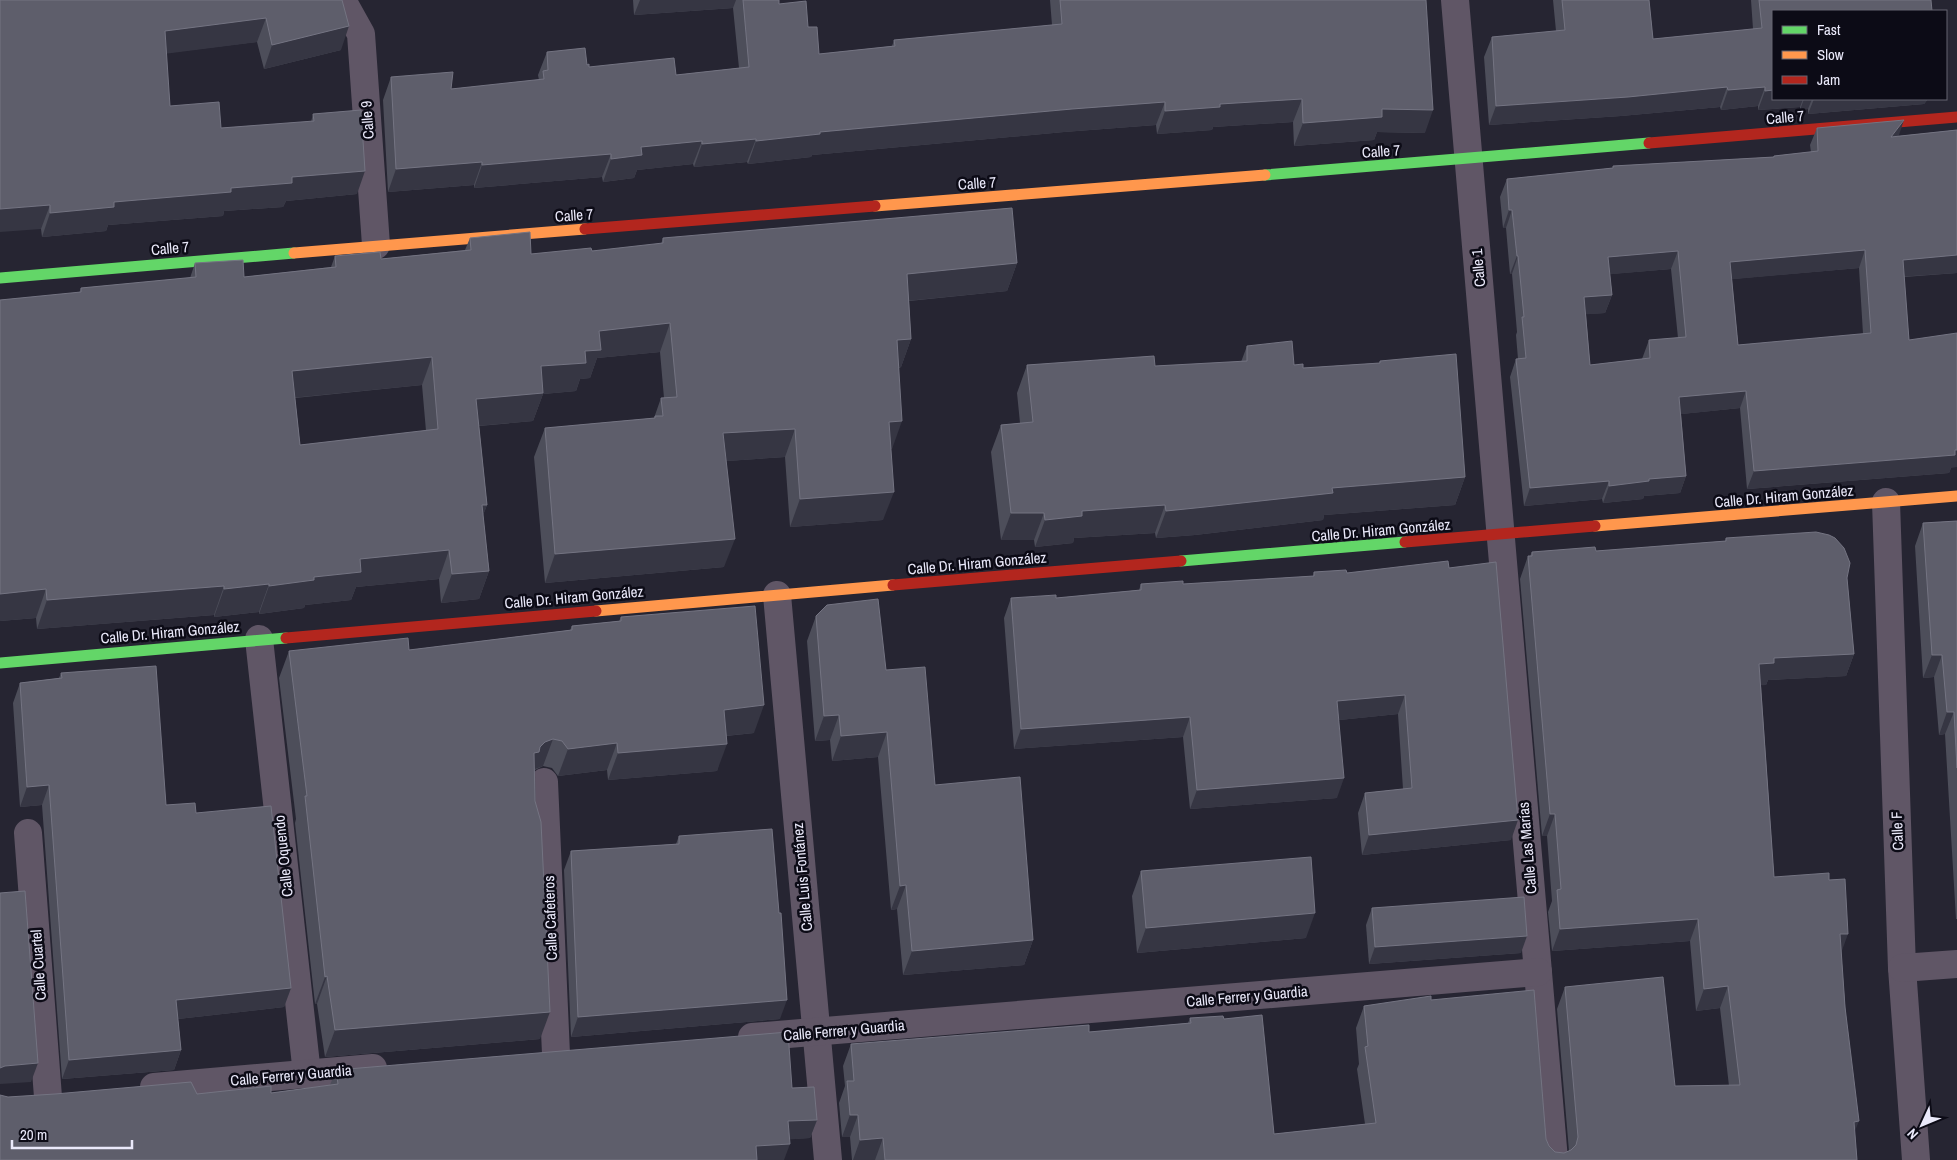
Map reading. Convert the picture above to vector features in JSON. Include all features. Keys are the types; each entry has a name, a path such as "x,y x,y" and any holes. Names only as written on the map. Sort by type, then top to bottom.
{"street":[{"name":"Calle 9","path":"342,0 360,34 376,245"},
{"name":"Calle 1","path":"1455,0 1500,536"},
{"name":"Calle 7","path":"0,278 376,245 1468,160 1957,117"},
{"name":"Calle Dr. Hiram González","path":"0,663 259,639 1500,536 1957,496"},
{"name":"Calle F","path":"1886,502 1902,968 1916,1160"},
{"name":"Calle Las Marías","path":"1500,536 1554,1160"},
{"name":"Calle Luis Fontánez","path":"777,595 828,1160"},
{"name":"Calle Oquendo","path":"259,639 307,1074"},
{"name":"Calle Cafeteros","path":"544,782 546,1055 584,1051"},
{"name":"Calle Cuartel","path":"19,1099 58,1096 28,833"},
{"path":"1902,968 1957,964"},
{"name":"Calle Ferrer y Guardia","path":"729,1039 1538,972"},
{"name":"Calle Ferrer y Guardia","path":"128,1090 397,1066"}],"building":[{"path":"0,0 342,0 349,26 272,45 266,18 165,31 170,106 219,102 221,128 314,121 313,114 361,110 365,171 292,177 292,183 231,188 231,192 114,202 114,207 50,213 50,205 0,209"},
{"path":"743,0 779,0 779,4 806,1 808,27 817,27 819,54 895,46 894,40 1062,24 1060,0 1426,0 1433,110 1382,109 1382,117 1303,123 1302,99 1220,104 1220,107 1165,111 1165,102 820,132 820,134 756,141 756,139 702,144 702,141 641,147 642,155 611,159 611,154 482,165 482,162 396,169 391,77 453,72 451,89 544,79 543,71 548,70 547,52 585,48 587,65 589,64 589,67 674,58 676,75 749,67"},
{"path":"1562,0 1649,0 1653,39 1762,28 1759,0 1931,0 1932,10 1772,10 1772,90 1765,91 1765,87 1728,90 1727,87 1628,97 1496,106 1492,37 1565,30"},
{"path":"1904,120 1891,137 1957,130 1957,255 1903,260 1909,340 1957,333 1957,450 1955,450 1955,455 1754,471 1746,391 1679,397 1686,476 1649,479 1649,481 1609,486 1609,481 1530,488 1516,359 1526,358 1522,317 1524,317 1512,210 1509,210 1507,179 1613,168 1613,166 1774,157 1818,151 1817,128","holes":["1865,250 1871,333 1738,345 1730,262","1678,251 1686,337 1649,340 1650,358 1590,365 1584,297 1612,295 1608,257"]},
{"path":"1012,208 1017,263 907,274 911,339 897,340 902,421 889,422 894,492 800,499 795,429 723,433 735,539 555,554 545,428 655,418 655,416 663,416 661,398 677,397 670,323 599,331 601,350 585,351 586,363 541,366 543,393 476,399 487,505 482,505 489,571 452,574 449,550 360,559 361,572 314,577 314,580 269,586 269,584 224,589 224,586 47,600 46,589 0,594 0,300 81,292 81,288 196,277 195,263 243,260 244,277 336,267 335,256 380,252 381,259 471,250 470,238 530,232 531,254 591,248 592,251 663,243 663,238","holes":["432,357 438,429 300,445 292,371"]},
{"path":"1292,341 1294,365 1303,364 1303,368 1380,363 1380,361 1456,354 1465,477 1332,488 1333,493 1166,511 1165,505 1082,511 1082,516 1045,520 1044,513 1011,513 1001,425 1033,422 1027,365 1154,356 1155,366 1247,361 1247,346"},
{"path":"1957,521 1957,768 1954,712 1947,712 1942,655 1932,655 1923,523"},
{"path":"1816,532 1835,538 1844,548 1850,563 1847,578 1854,654 1774,658 1774,663 1759,664 1774,877 1829,873 1829,880 1845,879 1848,934 1840,934 1845,1007 1859,1121 1854,1122 1857,1160 885,1160 883,1138 860,1140 858,1115 850,1115 847,1081 854,1081 851,1044 1089,1025 1089,1032 1191,1023 1190,1018 1223,1016 1224,1019 1262,1015 1274,1134 1376,1123 1365,1047 1368,1046 1364,1006 1431,996 1431,1000 1534,990 1546,1139 1549,1146 1555,1152 1564,1153 1576,1145 1578,1137 1565,987 1663,977 1675,1086 1740,1085 1728,986 1704,989 1698,919 1560,929 1557,890 1561,889 1555,814 1550,814 1528,556 1532,556 1532,552 1595,547 1596,551 1726,541 1726,538"},
{"path":"1448,561 1449,568 1496,562 1518,820 1369,835 1365,793 1412,788 1405,695 1337,701 1344,778 1197,790 1190,717 1021,729 1011,598 1056,595 1056,598 1141,590 1141,584 1183,581 1183,584 1314,576 1314,572 1346,570 1347,573"},
{"path":"878,599 886,670 925,667 935,785 1020,777 1033,940 912,951 906,885 900,886 887,732 841,736 839,715 824,716 816,616 827,605"},
{"path":"755,606 764,705 724,710 727,744 618,753 617,743 568,749 562,741 553,739 545,742 540,747 539,752 534,753 535,801 541,822 550,1012 335,1030 327,976 325,977 305,796 307,796 289,651 408,638 409,650 572,630 572,626 621,621 621,617"},
{"path":"156,666 166,805 195,803 196,813 271,806 291,988 176,1000 181,1050 69,1060 49,785 27,787 20,683 62,678 61,673"},
{"path":"772,829 779,913 781,913 787,1000 578,1017 571,851 679,844 679,836"},
{"path":"1311,857 1315,913 1146,928 1141,871"},
{"path":"25,891 38,1063 0,1068 0,893"},
{"path":"1524,897 1527,936 1375,947 1372,908"},
{"path":"788,1032 792,1088 814,1087 817,1120 788,1121 790,1144 756,1146 757,1160 0,1160 0,1095 8,1097 55,1094 191,1082 197,1094 271,1086 271,1093 338,1084 336,1070"}],"traffic: fast":[{"path":"1265,175 1649,143"},
{"path":"0,278 294,253"},
{"path":"1181,561 1405,542"},
{"path":"0,663 286,638"}],"traffic: slow":[{"path":"875,206 1265,175"},
{"path":"294,253 585,229"},
{"path":"1595,526 1957,496"},
{"path":"596,611 893,585"}],"traffic: jam":[{"path":"1649,143 1957,117"},
{"path":"585,229 875,206"},
{"path":"1405,542 1595,526"},
{"path":"893,585 1181,561"},
{"path":"286,638 596,611"}]}
